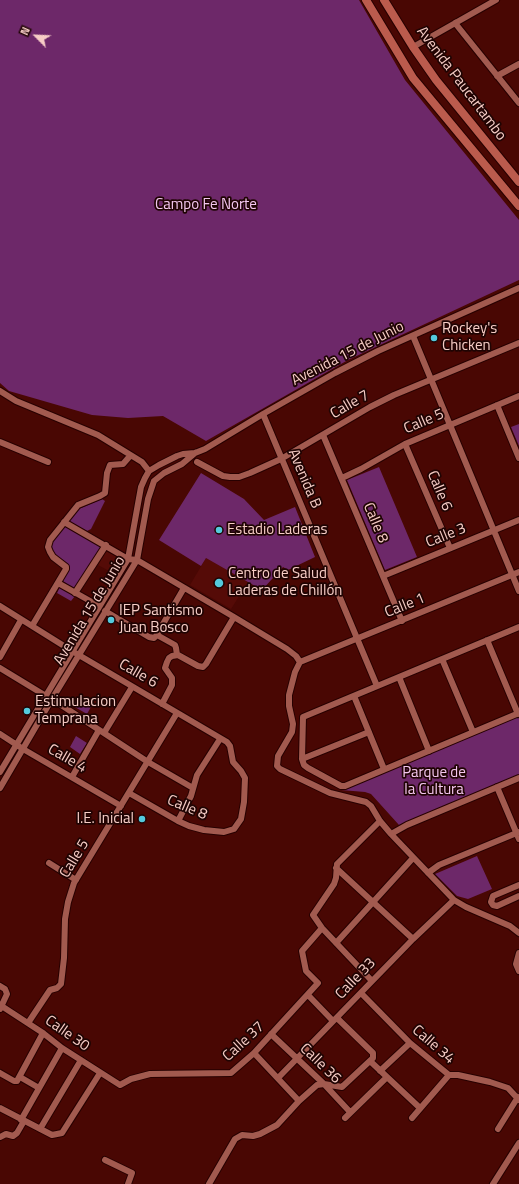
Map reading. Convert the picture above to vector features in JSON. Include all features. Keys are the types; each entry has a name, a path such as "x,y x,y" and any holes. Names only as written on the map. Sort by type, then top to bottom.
{"main road":[{"name":"Avenida Paucartambo","path":"366,0 413,78 519,206"},
{"name":"Avenida Paucartambo","path":"387,1 412,47 436,80 518,179"}],"street":[{"path":"412,47 496,0"},
{"path":"455,23 519,103"},
{"path":"497,76 519,64"},
{"name":"Avenida 15 de Junio","path":"0,772 128,559 141,487 149,471 177,456 195,453 205,449 335,373 378,351 518,291"},
{"path":"413,336 519,591"},
{"name":"Calle 7","path":"197,462 223,476 230,478 239,477 281,459 370,407 394,395 519,343"},
{"path":"0,391 16,401 98,435 142,462 149,471"},
{"name":"Calle 5","path":"342,478 405,444 519,396"},
{"path":"497,405 519,458"},
{"name":"Avenida B","path":"263,414 377,686"},
{"name":"Calle 8","path":"323,435 402,621"},
{"path":"0,442 48,462"},
{"name":"Calle 6","path":"405,444 450,548"},
{"name":"Avenida 15 de Junio","path":"0,788 105,610 137,560 152,484 156,479 182,464 195,453"},
{"path":"32,626 66,569 66,566 52,557 48,547 50,540 78,505 105,493 108,468 110,465 123,464 130,456"},
{"name":"Calle 3","path":"383,576 519,520"},
{"path":"64,522 128,559 137,560 234,617 296,656 300,662 289,695 292,732 278,756 277,766 282,771 330,793 366,802 371,806 380,821 391,834 454,900 510,926 519,933"},
{"path":"75,593 106,545"},
{"name":"Calle 1","path":"300,662 519,572"},
{"path":"58,582 99,606"},
{"path":"105,610 149,637 154,638 184,588"},
{"name":"Calle 6","path":"0,606 72,651 229,744 233,762 245,778 243,811 237,826"},
{"path":"162,704 172,685 172,678 166,671 165,665 172,656 177,655 203,667 234,617"},
{"path":"0,657 21,620"},
{"path":"487,640 518,713 345,786 341,786 304,765 302,759 303,717 487,640 519,627"},
{"path":"157,634 175,645 177,655"},
{"path":"442,659 473,732"},
{"path":"0,668 46,696"},
{"path":"399,677 429,751"},
{"path":"72,778 132,687"},
{"path":"354,696 384,770"},
{"path":"52,700 148,762 193,788"},
{"name":"Calle 5","path":"28,1023 50,990 58,988 61,984 64,958 65,919 70,894 76,880 176,713"},
{"path":"302,759 369,732"},
{"name":"Calle 4","path":"0,734 16,745 121,806"},
{"path":"178,822 197,775 220,738"},
{"path":"391,834 407,825 519,778"},
{"path":"497,787 518,832 519,840"},
{"name":"Calle 8","path":"129,793 178,822 204,830 218,832 230,831 237,826"},
{"path":"372,981 322,928 313,915 334,884 337,864 380,821"},
{"path":"428,873 440,865 518,832"},
{"path":"336,943 413,858"},
{"path":"49,863 76,880"},
{"path":"336,868 413,939"},
{"path":"519,886 494,896 491,902 493,905 497,906 519,896"},
{"name":"Calle 33","path":"278,1078 413,939 454,900"},
{"name":"Calle 37","path":"120,1085 131,1079 150,1074 231,1073 254,1053 318,983 306,971 302,951 322,928"},
{"path":"519,953 516,964 519,971"},
{"path":"0,986 5,989 7,994 0,1007"},
{"name":"Calle 34","path":"361,993 410,1043 449,1075 412,1118"},
{"path":"308,995 335,1019 372,1058 380,1071 420,1108"},
{"name":"Calle 30","path":"0,1007 28,1023 62,1048 120,1085"},
{"path":"0,1073 14,1081 17,1081 43,1033"},
{"name":"Calle 36","path":"271,1034 324,1084 350,1112"},
{"path":"380,1071 410,1043"},
{"path":"0,1137 6,1134 13,1136 17,1133 39,1088 62,1048"},
{"path":"254,1053 300,1101"},
{"path":"208,1184 235,1138 242,1135 253,1136 260,1134 277,1125 317,1085 324,1084 342,1087 372,1058"},
{"path":"40,1129 81,1060"},
{"path":"0,1108 52,1135 62,1133 100,1073"},
{"path":"449,1075 458,1075 490,1082 508,1088 518,1098 498,1129"},
{"path":"20,1077 39,1088"},
{"path":"345,1118 387,1077"},
{"path":"493,1184 519,1143"},
{"path":"105,1160 132,1173 128,1184"}],"shaded area":[{"path":"106,551 118,557 118,563 113,573 98,565"},
{"name":"Centro de Salud Laderas de Chillón","path":"206,558 248,582 231,609 190,585"}],"green space":[{"name":"Campo Fe Norte","path":"0,0 359,0 405,80 519,220 519,280 348,360 206,441 163,416 128,418 92,415 9,391 0,383"},
{"path":"519,424 519,446 511,427"},
{"path":"379,467 417,557 385,570 347,480"},
{"name":"Estadio Laderas","path":"201,473 244,499 264,520 295,507 315,557 288,570 283,567 262,590 206,558 201,566 159,540"},
{"path":"102,499 105,501 91,529 87,531 68,521 72,512"},
{"path":"64,525 101,545 102,548 75,589 61,580 70,567 54,557 50,544"},
{"path":"60,587 75,596 71,601 57,593"},
{"path":"78,697 92,705 87,714 73,706"},
{"name":"Parque de la Cultura","path":"519,716 519,775 399,825 371,794 341,790"},
{"path":"76,736 87,743 80,754 70,747"},
{"path":"477,856 492,889 468,899 457,896 435,874"}],"place":[{"name":"Rockey's Chicken","path":"434,338"},
{"name":"Estadio Laderas","path":"219,530"},
{"name":"Centro de Salud Laderas de Chillón","path":"219,583"},
{"name":"IEP Santismo Juan Bosco","path":"111,620"},
{"name":"Estimulacion Temprana","path":"27,711"},
{"name":"I.E. Inicial","path":"142,819"}]}
